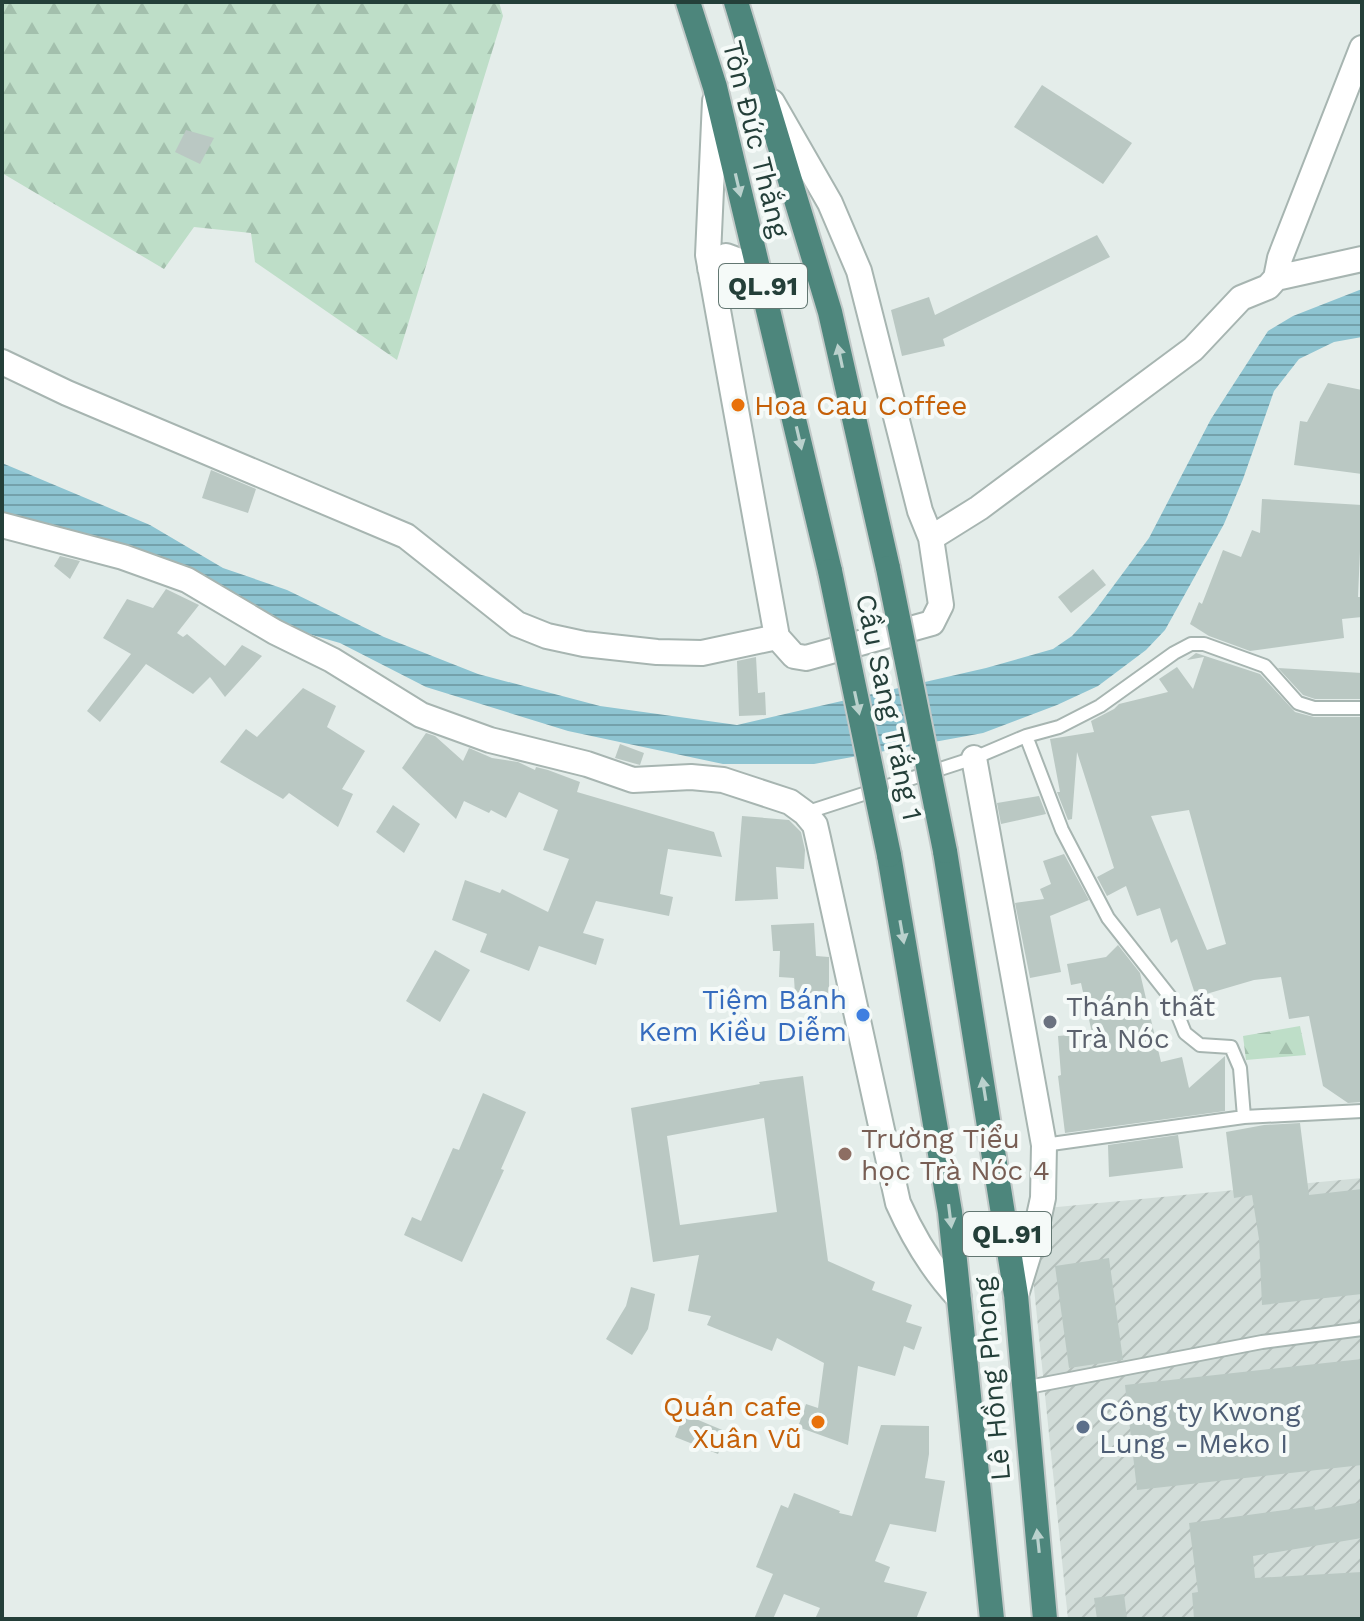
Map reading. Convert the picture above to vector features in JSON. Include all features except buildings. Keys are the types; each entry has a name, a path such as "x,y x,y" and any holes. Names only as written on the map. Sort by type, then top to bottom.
{"highway":[{"name":"Tôn Đức Thắng","path":"688,2 715,87 830,571"},
{"name":"Tôn Đức Thắng","path":"736,2 830,312 888,568"},
{"name":"Cầu Sang Trắng 1","path":"888,568 945,851"},
{"name":"Cầu Sang Trắng 1","path":"830,571 889,855"},
{"name":"Lê Hồng Phong","path":"945,851 1016,1295 1045,1619"},
{"name":"Lê Hồng Phong","path":"889,855 950,1212 992,1619"}],"street":[{"path":"1272,282 1362,48"},
{"path":"715,87 710,268 777,637 794,656 806,658 932,623 941,605 931,538 920,511 881,352 853,256 830,203 762,87"},
{"path":"818,271 826,255 834,249 853,256"},
{"path":"710,268 726,256 745,263 763,286"},
{"path":"931,538 979,508 1193,349 1241,298 1272,282 1362,259"},
{"path":"2,362 406,536 517,624 547,636 599,646 687,653 702,653 777,637"},
{"path":"2,525 123,557 187,580 275,632 332,660 421,715 490,740 587,764 633,780 691,777 723,780 790,802 805,813 815,825 898,1203 916,1242 940,1278 959,1298"},
{"path":"974,758 1044,1145 1043,1198 1016,1295"}],"lane":[{"path":"805,813 1059,727 1100,706 1191,644 1204,644 1265,666 1298,703 1314,708 1362,708"},
{"path":"1026,736 1062,830 1108,918 1171,998 1185,1033 1200,1045 1231,1047 1240,1068 1244,1117"},
{"path":"1044,1145 1244,1117 1362,1111"},
{"path":"1023,1388 1262,1342 1362,1329"}],"shaded area":[{"path":"1362,1178 1362,1619 1068,1619 1026,1210"}],"green space":[{"path":"2,2 499,2 503,16 397,360 255,262 251,233 194,227 164,269 2,173"},
{"path":"1300,1026 1306,1055 1246,1060 1243,1036"}],"water":[{"path":"1362,289 1362,337 1334,342 1299,359 1274,391 1224,524 1165,630 1146,650 1098,686 983,733 814,764 723,764 568,731 426,687 340,643 291,629 261,608 194,575 51,524 2,513 2,463 150,525 223,568 287,590 384,637 478,674 600,706 737,725 986,668 1053,649 1072,636 1094,612 1149,538 1211,419 1268,331 1293,316"}],"place":[{"name":"Hoa Cau Coffee","path":"738,405"},
{"name":"Tiệm Bánh Kem Kiều Diễm","path":"863,1015"},
{"name":"Thánh thất Trà Nóc","path":"1050,1022"},
{"name":"Trường Tiểu học Trà Nóc 4","path":"845,1154"},
{"name":"Quán cafe Xuân Vũ","path":"818,1422"},
{"name":"Công ty Kwong Lung - Meko I","path":"1083,1427"}]}
